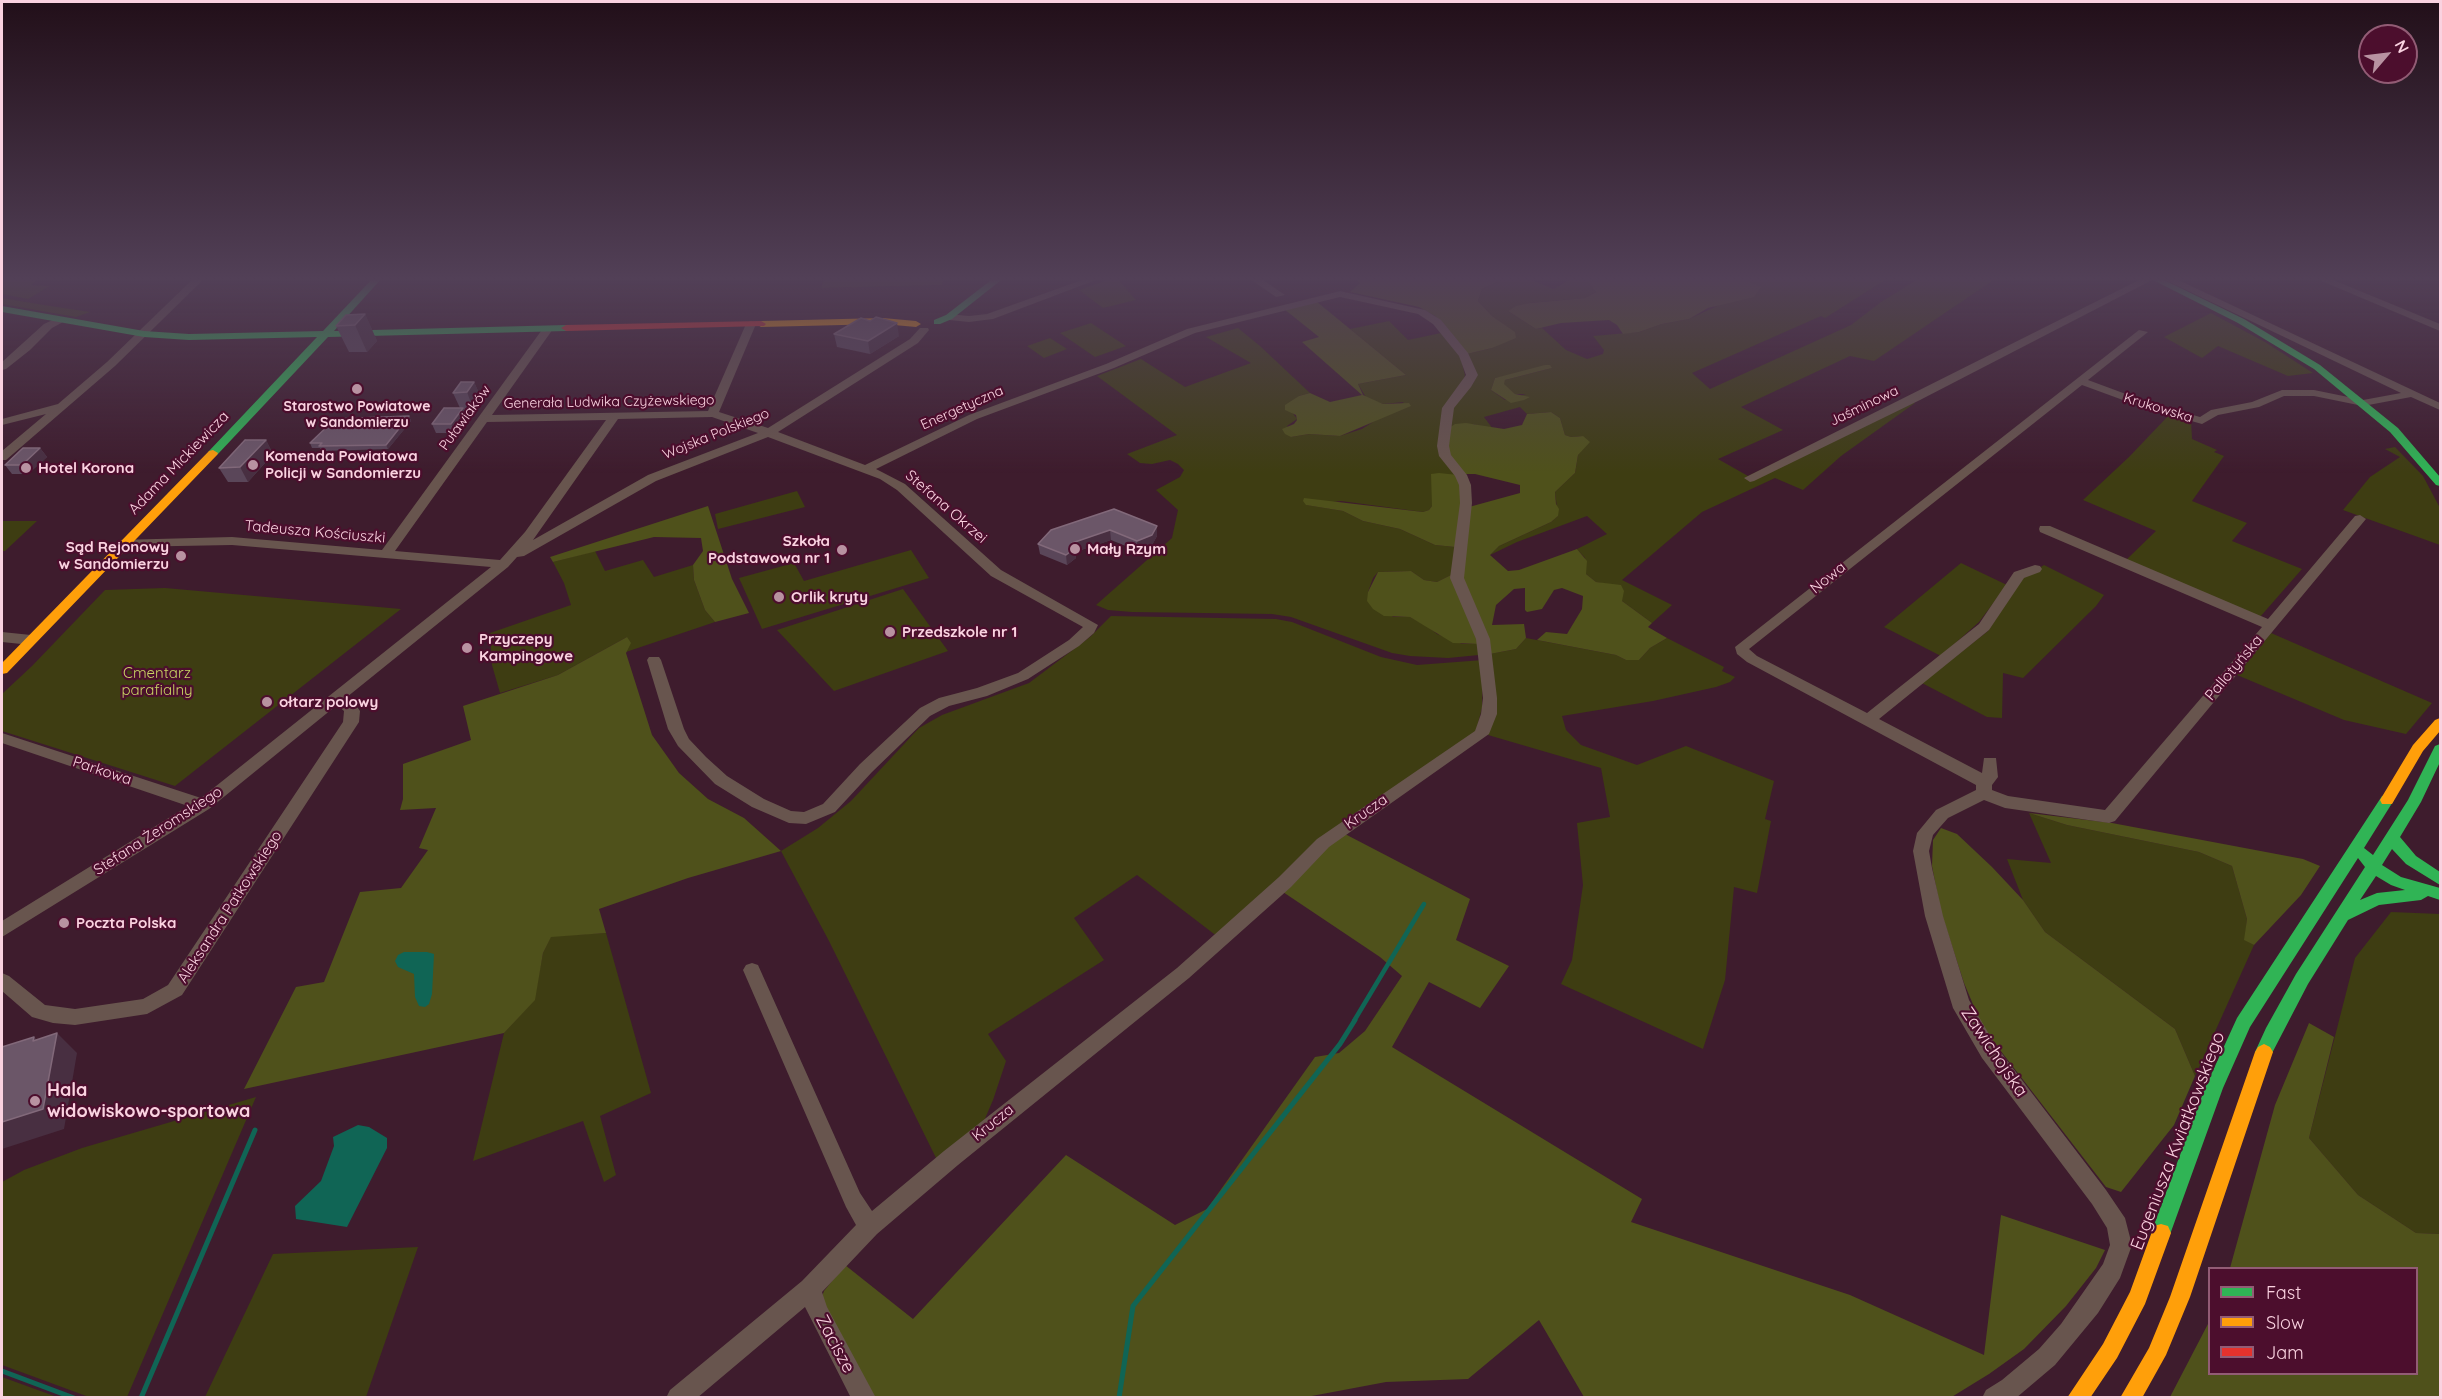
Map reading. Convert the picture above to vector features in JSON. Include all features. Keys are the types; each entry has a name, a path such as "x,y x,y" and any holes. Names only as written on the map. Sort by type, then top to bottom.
{"main road":[{"name":"Adama Mickiewicza","path":"2,670 317,342"},
{"path":"2277,342 2326,374 2362,403 2404,441 2440,483"},
{"name":"Eugeniusza Kwiatkowskiego","path":"2077,1398 2110,1351 2138,1297 2234,1039 2255,1000 2418,748 2440,723"},
{"path":"2130,1398 2156,1354 2180,1297 2251,1086 2272,1033 2302,979 2414,802 2440,750"},
{"path":"2392,838 2410,860 2440,880"},
{"path":"2359,842 2364,856 2374,867 2396,881 2440,894"},
{"path":"2342,868 2374,867 2440,880"},
{"path":"2344,915 2388,897 2440,894"}],"street":[{"path":"2,367 32,342"},
{"path":"2,458 135,342"},
{"name":"Puławiaków","path":"386,554 538,342"},
{"path":"712,414 743,342"},
{"name":"Wojska Polskiego","path":"508,560 652,478 770,432 912,342"},
{"name":"Energetyczna","path":"866,469 973,417 1124,361 1166,342"},
{"name":"Krucza","path":"678,1398 810,1289 869,1227 951,1158 1183,973 1285,882 1323,843 1481,734 1489,714 1490,698 1486,658 1478,623 1462,595 1457,578 1466,503 1465,484 1461,475 1445,456 1443,446 1448,408 1471,380 1471,369 1464,355 1453,342"},
{"name":"Jaśminowa","path":"1750,478 1916,398 2025,342"},
{"name":"Nowa","path":"1984,788 1962,769 1752,659 1742,651 1742,647 2130,342"},
{"path":"2302,342 2440,407"},
{"name":"Krukowska","path":"2080,381 2146,405 2202,421 2215,412 2255,405 2282,393 2314,393 2362,403 2411,394"},
{"path":"2,422 63,405"},
{"name":"Generała Ludwika Czyżewskiego","path":"483,418 712,414 770,432"},
{"path":"508,560 530,535 615,416"},
{"name":"Stefana Okrzei","path":"654,660 676,729 683,742 700,761 721,780 758,804 789,817 806,818 829,808 866,768 925,712 944,702 982,692 1023,676 1056,656 1089,630 1091,625 1087,621 1067,614 996,573 901,487 866,469 770,432"},
{"name":"Pallotyńska","path":"1984,788 2005,802 2109,817 2360,519"},
{"path":"2045,529 2270,625"},
{"name":"Tadeusza Kościuszki","path":"124,543 220,540 386,554 508,560"},
{"name":"Stefana Żeromskiego","path":"2,930 203,805 508,560"},
{"path":"1868,720 1984,627 2019,575 2035,569"},
{"path":"2,637 31,640"},
{"name":"Aleksandra Patkowskiego","path":"2,981 39,1011 53,1016 100,1015 147,1006 175,990 351,722 352,711 348,705 337,698"},
{"name":"Parkowa","path":"2,738 203,805"},
{"path":"1984,788 1990,777 1990,762"},
{"name":"Zawichojska","path":"1984,788 1942,814 1925,833 1921,851 1934,916 1960,1002 1970,1020 1989,1052 2099,1197 2117,1225 2121,1245 2112,1270 2090,1305 2069,1332 2047,1357 2010,1388 1994,1398"},
{"path":"752,970 853,1200 869,1227"},
{"name":"Zacisze","path":"810,1289 818,1312 864,1398"}],"green space":[{"path":"1038,342 1057,342 1067,349 1044,358 1027,346"},
{"path":"1074,342 1120,342 1126,346 1095,357"},
{"path":"1215,342 1255,342 1310,393 1299,396 1292,412 1297,419 1287,426 1291,437 1309,434 1340,436 1362,429 1404,402 1383,404 1367,399 1358,384 1406,375 1366,342 1449,342 1460,355 1465,375 1462,385 1444,409 1458,475 1433,483 1432,506 1423,512 1341,501 1307,505 1343,511 1363,521 1400,529 1435,545 1455,547 1453,574 1437,582 1424,580 1411,571 1378,572 1368,592 1393,617 1410,617 1437,634 1462,644 1479,644 1479,655 1448,658 1392,653 1291,617 1272,614 1132,612 1108,610 1096,605 1172,538 1178,510 1156,490 1180,477 1184,470 1170,460 1152,464 1140,463 1127,454 1177,435 1097,376 1141,359 1185,387 1251,363"},
{"path":"1500,342 1558,342 1566,350 1587,359 1603,354 1604,350 1598,342 1762,342 1692,373 1710,389 1813,342 1902,342 1874,361 1850,356 1741,407 1783,430 1718,459 1748,476 1907,399 1915,403 1841,456 1803,490 1775,478 1702,512 1622,580 1672,605 1652,623 1622,601 1606,584 1596,582 1586,574 1585,558 1577,549 1607,534 1587,516 1517,542 1490,555 1499,546 1551,522 1558,516 1555,492 1575,473 1578,455 1583,447 1583,436 1565,435 1560,418 1551,412 1527,414 1520,407 1484,417 1493,429 1473,424 1449,428 1450,410 1474,382 1476,373 1467,354 1492,348","holes":["1552,368 1505,380 1503,384 1515,394 1526,394 1505,400 1491,390 1495,378"]},
{"path":"2174,342 2265,342 2313,373 2288,376 2218,346 2202,358"},
{"path":"2170,414 2191,420 2192,439 2217,450 2214,452 2224,456 2192,501 2247,523 2232,541 2302,569 2260,617 2126,560 2156,531 2083,500"},
{"path":"2395,447 2423,476 2440,508 2440,545 2343,510 2370,477 2400,457 2385,449"},
{"path":"797,491 805,507 718,529 715,514"},
{"path":"2,521 37,521 5,551 2,551"},
{"path":"911,550 929,578 762,629 739,578 794,563 804,581"},
{"path":"595,551 605,571 643,560 654,577 693,565 694,580 705,610 715,622 626,652 627,637 558,675 500,693 492,665 490,633 571,605 564,583 553,562"},
{"path":"1961,563 2007,585 1979,622 1941,656 1884,627"},
{"path":"2044,565 2104,595 2096,606 2023,678 2003,673 2002,718 1987,717 1922,683 1988,631 2023,578"},
{"name":"Cmentarz parafialny","path":"165,588 401,609 175,786 2,731 2,694 105,590"},
{"path":"903,589 948,651 834,691 777,630"},
{"path":"1111,616 1276,619 1292,622 1381,657 1417,665 1483,660 1482,708 1475,735 1449,749 1218,937 1137,875 1074,918 1104,960 988,1034 1006,1061 993,1100 981,1128 938,1162 829,941 781,851 818,828 851,801 919,728 942,715 1029,683 1090,637"},
{"path":"2271,633 2432,703 2406,734 2344,720 2237,675"},
{"path":"1526,638 1616,655 1626,660 1639,660 1650,648 1667,638 1724,667 1722,671 1735,677 1730,682 1716,687 1653,701 1562,716 1566,730 1581,745 1637,765 1686,746 1774,781 1765,819 1771,821 1757,893 1734,887 1725,980 1703,1049 1561,984 1572,960 1583,885 1577,823 1610,817 1601,768 1488,735 1492,702 1490,654 1516,649"},
{"path":"2029,813 2067,825 2199,852 2232,866 2247,919 2245,940 2254,945 2195,1076 2175,1029 2045,932 2023,900 2007,859 2051,863"},
{"path":"2391,912 2440,914 2440,1234 2416,1233 2358,1195 2309,1138 2355,958"},
{"path":"606,933 651,1093 600,1116 616,1175 604,1182 583,1121 473,1161 504,1033 534,1000 543,953 551,936"},
{"path":"256,1097 127,1397 89,1397 2,1365 2,1182 24,1170 82,1148"},
{"path":"418,1247 366,1397 205,1397 273,1254"},
{"path":"2,1377 57,1397 2,1397"}],"shaded area":[{"path":"1302,342 1366,342 1406,375 1358,384 1363,395 1383,404 1409,403 1411,406 1340,436 1309,434 1291,437 1282,429 1294,424 1297,420 1296,415 1285,410 1285,405 1299,396 1310,393 1330,402 1362,395"},
{"path":"1457,342 1506,342 1492,348 1467,354"},
{"path":"1550,365 1552,368 1505,380 1504,384 1515,394 1530,397 1524,400 1511,403 1491,390 1495,378"},
{"path":"1551,412 1560,418 1565,435 1583,436 1590,442 1578,455 1575,473 1555,492 1559,509 1558,516 1551,522 1499,546 1490,555 1508,571 1519,570 1577,549 1587,561 1586,574 1596,582 1621,585 1624,591 1622,601 1652,623 1648,627 1667,638 1650,648 1639,660 1626,660 1616,655 1537,640 1546,632 1567,634 1582,609 1583,596 1562,588 1554,590 1542,609 1527,612 1525,610 1525,588 1514,589 1496,605 1492,625 1524,624 1526,638 1516,649 1490,654 1462,580 1469,507 1520,493 1520,485 1475,474 1463,474 1452,463 1446,445 1449,428 1455,424 1466,423 1504,429 1522,425 1527,414"},
{"path":"1431,474 1458,475 1464,490 1455,547 1435,545 1400,529 1363,521 1343,511 1306,505 1303,501 1304,498 1423,512 1432,506"},
{"path":"708,506 732,579 749,613 715,622 705,610 694,580 693,565 703,551 701,538 654,537 553,562 550,557"},
{"path":"1411,571 1424,580 1437,582 1453,574 1479,644 1453,643 1410,617 1384,616 1373,609 1367,601 1368,592 1378,572"},
{"path":"627,637 631,643 626,653 652,735 679,773 708,799 744,818 781,851 688,878 599,909 606,933 551,937 543,953 535,1000 504,1033 244,1089 296,987 324,982 360,892 401,888 428,850 419,848 436,808 400,810 403,799 403,764 471,740 463,706 558,675"},
{"path":"2029,813 2112,823 2303,859 2320,866 2301,895 2254,945 2244,940 2247,919 2232,866 2199,852 2067,825"},
{"path":"1941,828 1957,834 1992,867 2023,900 2045,932 2175,1029 2195,1076 2174,1125 2121,1192 2106,1187 1983,1028 1964,983 1941,912 1932,866 1933,840"},
{"path":"1345,834 1470,899 1456,940 1509,966 1480,1008 1429,982 1392,1047 1642,1199 1631,1222 1850,1295 1984,1355 2001,1215 2105,1250 2096,1268 2066,1306 2024,1349 1950,1398 1584,1397 1539,1320 1468,1379 1386,1382 1301,1398 872,1397 819,1305 824,1291 845,1265 913,1319 1066,1155 1175,1225 1207,1209 1315,1057 1339,1053 1365,1031 1402,976 1380,957 1283,892 1330,845"},
{"path":"404,952 434,954 432,994 429,1004 425,1007 419,1006 415,997 414,974 398,967 395,961 398,955"},
{"path":"2309,1023 2334,1037 2309,1138 2358,1195 2416,1233 2440,1234 2440,1397 2170,1397 2208,1324 2208,1375 2418,1375 2418,1267 2230,1267 2275,1105"},
{"path":"358,1125 369,1127 387,1138 387,1148 347,1227 296,1219 295,1206 321,1181 334,1146 333,1137"}],"building":[{"path":"461,382 474,382 467,392 453,393"},
{"path":"444,408 463,408 451,424 432,424"},
{"path":"409,416 386,445 319,446 322,443 310,443 335,419"},
{"path":"245,440 266,440 240,467 219,468"},
{"path":"23,448 40,448 22,465 5,465"},
{"path":"1114,509 1157,526 1152,535 1137,541 1110,530 1072,543 1075,548 1066,555 1038,544 1051,530"},
{"path":"57,1033 43,1109 2,1122 2,1047 34,1037 33,1041"}],"waterway":[{"path":"1354,1021 1424,904"},
{"path":"1119,1398 1133,1306 1340,1044 1355,1020"},
{"path":"141,1398 255,1130"},
{"path":"2,1371 74,1398"}],"traffic: fast":[{"path":"213,453 317,342"},
{"path":"2276,342 2317,367 2394,430 2440,483"},
{"path":"2264,1052 2302,979 2414,802 2440,749"},
{"path":"2161,1233 2214,1088 2243,1023 2387,800"},
{"path":"2392,838 2411,860 2440,879"},
{"path":"2363,854 2374,867 2396,881 2440,894"},
{"path":"2344,915 2377,899 2421,894"}],"traffic: slow":[{"path":"2,670 213,453"},
{"path":"2387,800 2418,748 2440,723"},
{"path":"2130,1398 2156,1355 2180,1297 2264,1052"},
{"path":"2077,1398 2110,1351 2138,1297 2161,1233"}],"place":[{"name":"Starostwo Powiatowe w Sandomierzu","path":"357,389"},
{"name":"Komenda Powiatowa Policji w Sandomierzu","path":"253,465"},
{"name":"Hotel Korona","path":"26,468"},
{"name":"Mały Rzym","path":"1075,549"},
{"name":"Szkoła Podstawowa nr 1","path":"842,550"},
{"name":"Sąd Rejonowy w Sandomierzu","path":"181,556"},
{"name":"Orlik kryty","path":"779,597"},
{"name":"Przedszkole nr 1","path":"890,632"},
{"name":"Przyczepy Kampingowe","path":"467,648"},
{"name":"ołtarz polowy","path":"267,702"},
{"name":"Poczta Polska","path":"64,923"},
{"name":"Hala widowiskowo-sportowa","path":"35,1101"}]}
